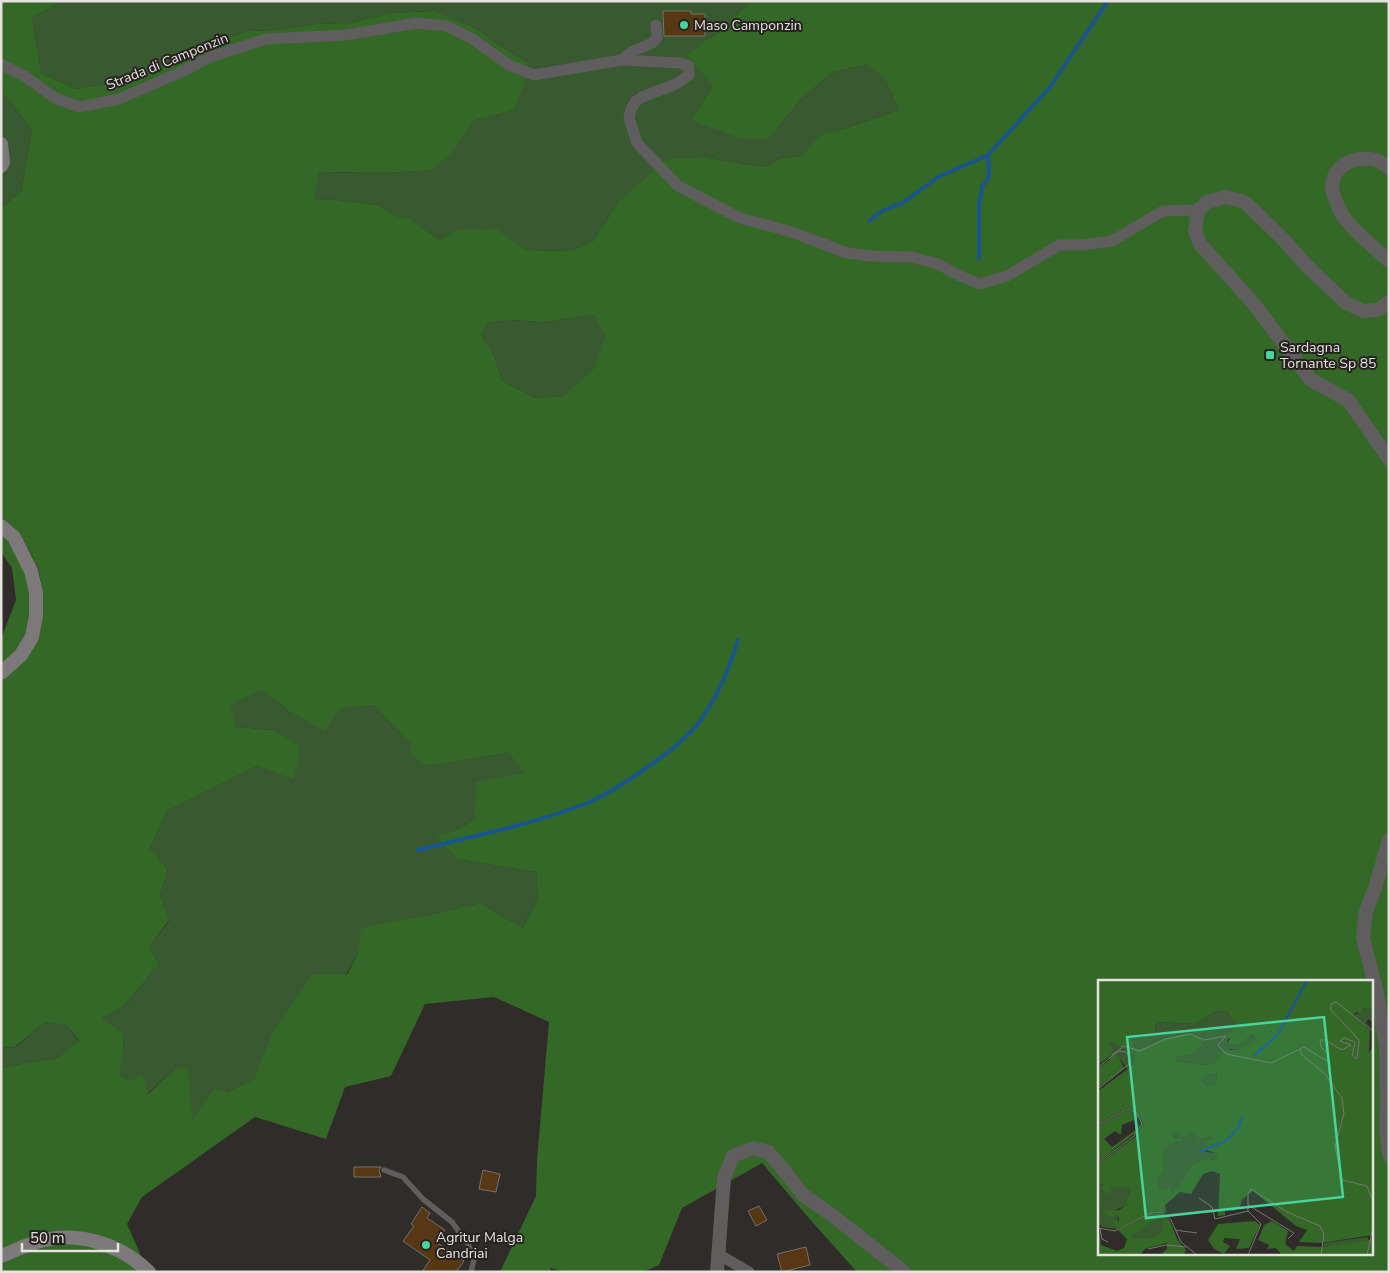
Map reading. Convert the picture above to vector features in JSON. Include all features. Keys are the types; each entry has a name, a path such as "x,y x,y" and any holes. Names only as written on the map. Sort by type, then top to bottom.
{"main road":[{"path":"1,144 3,162 1,166"},
{"path":"1,526 14,537 31,570 36,592 36,616 32,637 21,655 1,673"},
{"path":"1,1256 34,1242 55,1238 76,1238 109,1246 136,1261 149,1272"}],"street":[{"name":"Strada di Camponzin","path":"1,64 26,77 55,98 80,107 120,99 210,57 266,39 346,35 417,23 446,26 471,38 509,65 534,75 622,60 681,63 690,66 689,76 676,84 636,101 631,109 629,118 637,144 678,186 740,218 789,231 847,253 911,257 938,264 980,284 1006,276 1059,245 1082,245 1112,241 1163,211 1198,210"},
{"path":"622,60 631,52 652,43 657,38 656,25"},
{"path":"1389,168 1377,160 1357,160 1344,163 1336,173 1331,186 1340,211 1352,227 1389,261"},
{"path":"1389,302 1378,310 1363,311 1346,303 1308,267 1246,202 1226,197 1207,202 1198,210 1195,231 1200,244 1254,304 1311,380 1348,400 1389,459"},
{"path":"1389,840 1366,911 1363,938 1377,993 1386,1047 1386,1130 1389,1155"},
{"path":"717,1272 724,1178 733,1156 753,1148 768,1152 803,1195 832,1215 904,1272"},
{"path":"718,1254 749,1272"}],"lane":[{"path":"384,1170 403,1176 423,1199 452,1222 468,1244 474,1259 472,1272"}],"green space":[{"path":"1,1 62,1 32,18 41,73 76,89 118,82 159,67 210,44 248,31 277,30 315,24 351,23 389,13 434,11 474,27 529,63 524,84 514,110 473,121 453,152 432,170 387,173 318,172 314,199 378,205 398,217 409,218 440,240 456,230 496,229 526,250 570,251 593,241 618,203 665,160 708,158 764,167 780,158 801,156 820,135 899,110 884,78 867,65 833,72 801,99 770,138 742,139 691,120 713,86 687,55 724,30 741,10 754,1 1389,1 1389,1272 857,1272 762,1163 682,1208 659,1265 643,1272 565,1272 551,1268 550,1272 500,1272 536,1196 537,1160 549,1022 494,997 425,1004 391,1076 345,1087 326,1139 255,1117 142,1197 127,1224 141,1256 129,1248 103,1237 63,1231 34,1236 1,1249 1,1068 57,1058 79,1041 68,1026 45,1022 15,1047 1,1048 1,682 26,659 38,639 43,616 43,591 38,568 20,533 1,517 1,208 21,191 32,131 7,97 1,94","holes":["594,315 605,336 594,368 564,396 535,398 502,381 494,355 481,335 488,323 509,320 544,322","262,690 289,711 325,731 339,709 373,705 411,744 411,755 427,766 509,753 524,773 476,782 475,818 461,828 436,836 457,859 536,872 538,899 523,928 480,903 361,928 358,952 347,975 313,974 270,1037 254,1080 227,1092 214,1089 192,1120 187,1067 174,1070 148,1094 142,1075 130,1081 119,1075 124,1034 102,1018 123,1007 159,964 149,947 169,920 160,895 168,870 150,848 167,811 257,766 294,779 300,746 273,730 236,727 230,705"]},
{"path":"62,1 754,1 741,10 724,30 711,37 713,86 691,120 770,138 801,99 833,72 868,65 884,78 899,110 821,135 801,156 780,158 764,167 708,158 690,158 618,203 593,241 570,251 526,250 513,242 456,230 440,240 409,218 398,217 378,205 313,199 317,172 387,173 432,170 453,151 473,121 514,110 529,63 474,27 433,11 389,13 351,23 315,24 277,30 248,31 210,44 159,67 118,82 76,89 41,73 32,18"},
{"path":"1,94 7,97 32,131 21,191 1,208"},
{"path":"594,315 606,336 594,368 565,396 535,398 502,381 494,355 481,335 488,323 509,320 544,322"},
{"path":"1,534 10,543 23,567 28,581 31,610 30,623 24,640 1,665 1,639 16,600 12,568 1,552"},
{"path":"262,690 289,711 339,709 373,705 411,744 427,766 509,753 525,773 475,818 461,828 437,836 457,859 536,872 538,899 523,928 480,903 425,916 358,952 346,975 270,1037 255,1080 227,1092 191,1121 174,1070 147,1094 130,1081 118,1075 123,1052 124,1034 102,1018 123,1007 159,964 149,947 169,921 160,895 168,870 150,848 167,811 257,766 294,778 273,730 236,727 229,705"},
{"path":"45,1022 68,1026 79,1042 57,1058 1,1068 1,1048 16,1047"},
{"path":"56,1244 106,1251 126,1261 140,1272 1,1272 1,1262 36,1248"}],"building":[{"name":"Maso Camponzin","path":"663,11 691,11 691,14 705,14 705,36 664,36"},
{"path":"354,1167 381,1167 379,1170 381,1177 354,1177"},
{"path":"483,1170 500,1174 496,1192 479,1189"},
{"path":"759,1206 767,1220 756,1226 748,1211"},
{"name":"Agritur Malga Candriai","path":"422,1207 430,1213 427,1218 445,1230 436,1242 464,1261 456,1272 422,1272 430,1260 403,1241 414,1226 411,1224"},
{"path":"806,1247 810,1265 782,1272 777,1254"}],"waterway":[{"path":"869,221 882,211 904,202 938,177 988,155 1050,87 1108,1"},
{"path":"979,258 979,205 982,187 989,177 988,155"},
{"path":"418,850 527,823 569,810 590,802 627,781 670,751 697,725 721,684 738,640"}],"place":[{"name":"Maso Camponzin","path":"684,25"},
{"name":"Sardagna Tornante Sp 85","path":"1270,355"},
{"name":"Agritur Malga Candriai","path":"426,1245"}]}
